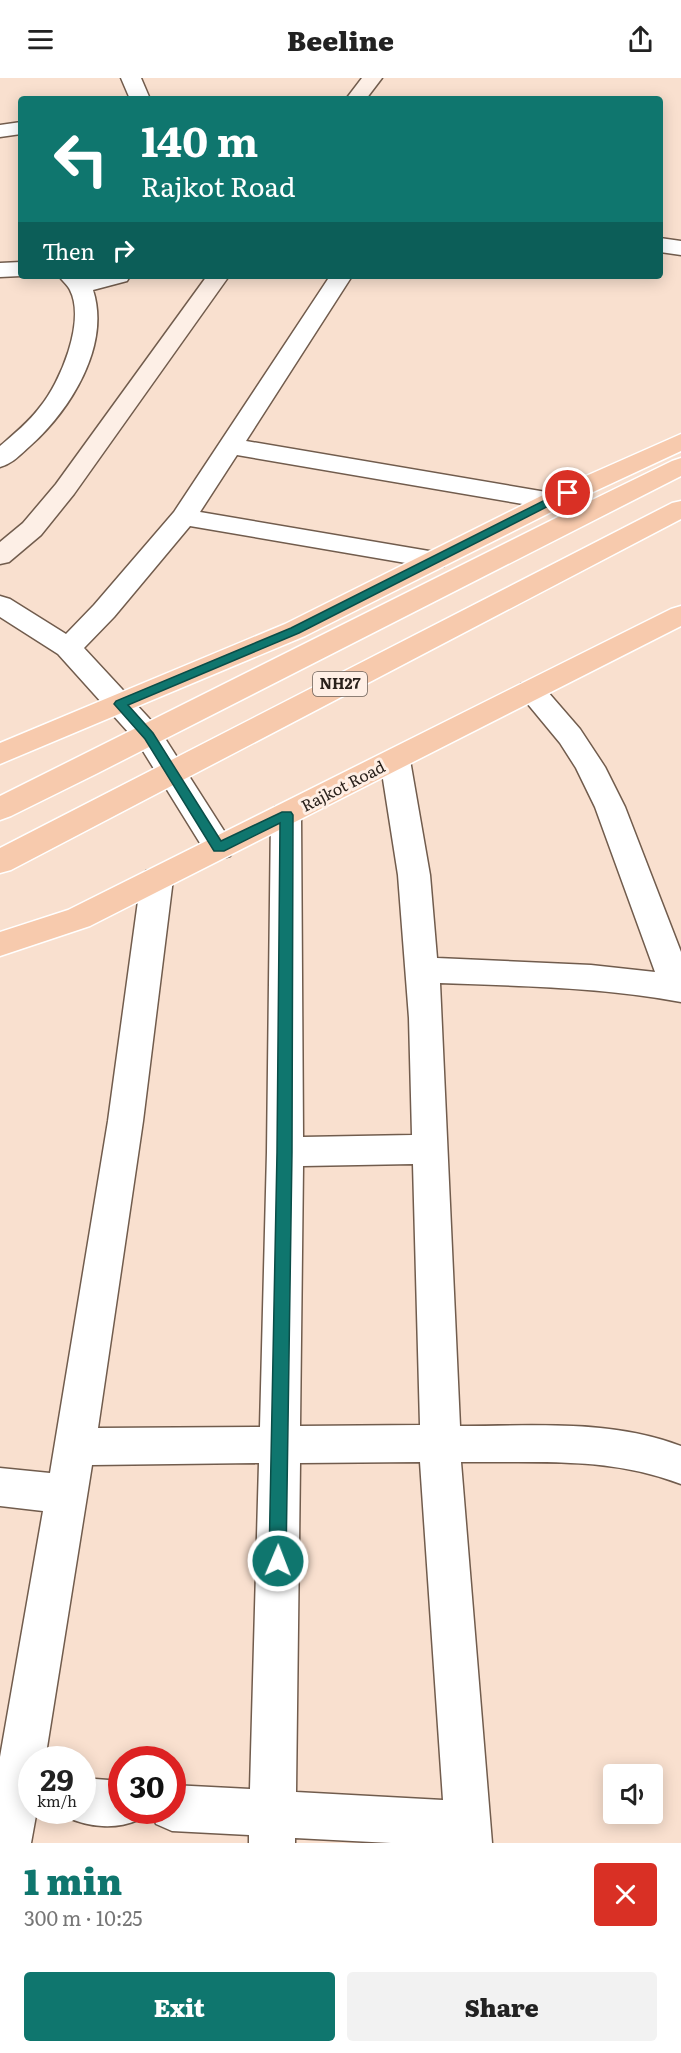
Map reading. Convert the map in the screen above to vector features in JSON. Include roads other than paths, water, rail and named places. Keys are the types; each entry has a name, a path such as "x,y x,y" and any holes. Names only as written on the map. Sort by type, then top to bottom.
{"highway":[{"path":"0,754 295,630 552,501 681,442"},
{"name":"NH27","path":"0,810 473,569 681,466"},
{"name":"NH27","path":"0,862 170,771 681,509"},
{"name":"Rajkot Road","path":"0,944 79,918 681,615"}],"street":[{"path":"131,78 139,96"},
{"path":"358,96 372,78"},
{"path":"0,131 18,128"},
{"path":"663,245 681,248"},
{"path":"0,270 18,269"},
{"path":"0,459 24,438 52,408 70,379 88,317 76,281 93,279"},
{"path":"0,556 32,529 65,489 216,279"},
{"path":"68,648 104,611 184,517 339,279"},
{"path":"229,446 552,501"},
{"path":"184,517 435,560"},
{"path":"0,605 68,648 149,736 219,848"},
{"path":"531,691 570,736 590,767 610,807 679,988"},
{"path":"186,1811 272,1829 468,1834 440,1444 426,1018 414,875 395,760"},
{"path":"272,1829 285,1152 286,815"},
{"path":"31,1746 142,1007 157,879"},
{"path":"422,970 591,977 638,981 679,988"},
{"path":"285,1152 431,1149"},
{"path":"76,1447 615,1445 659,1455 681,1465"},
{"path":"0,1487 68,1494"},
{"path":"8,1843 18,1814"}]}
